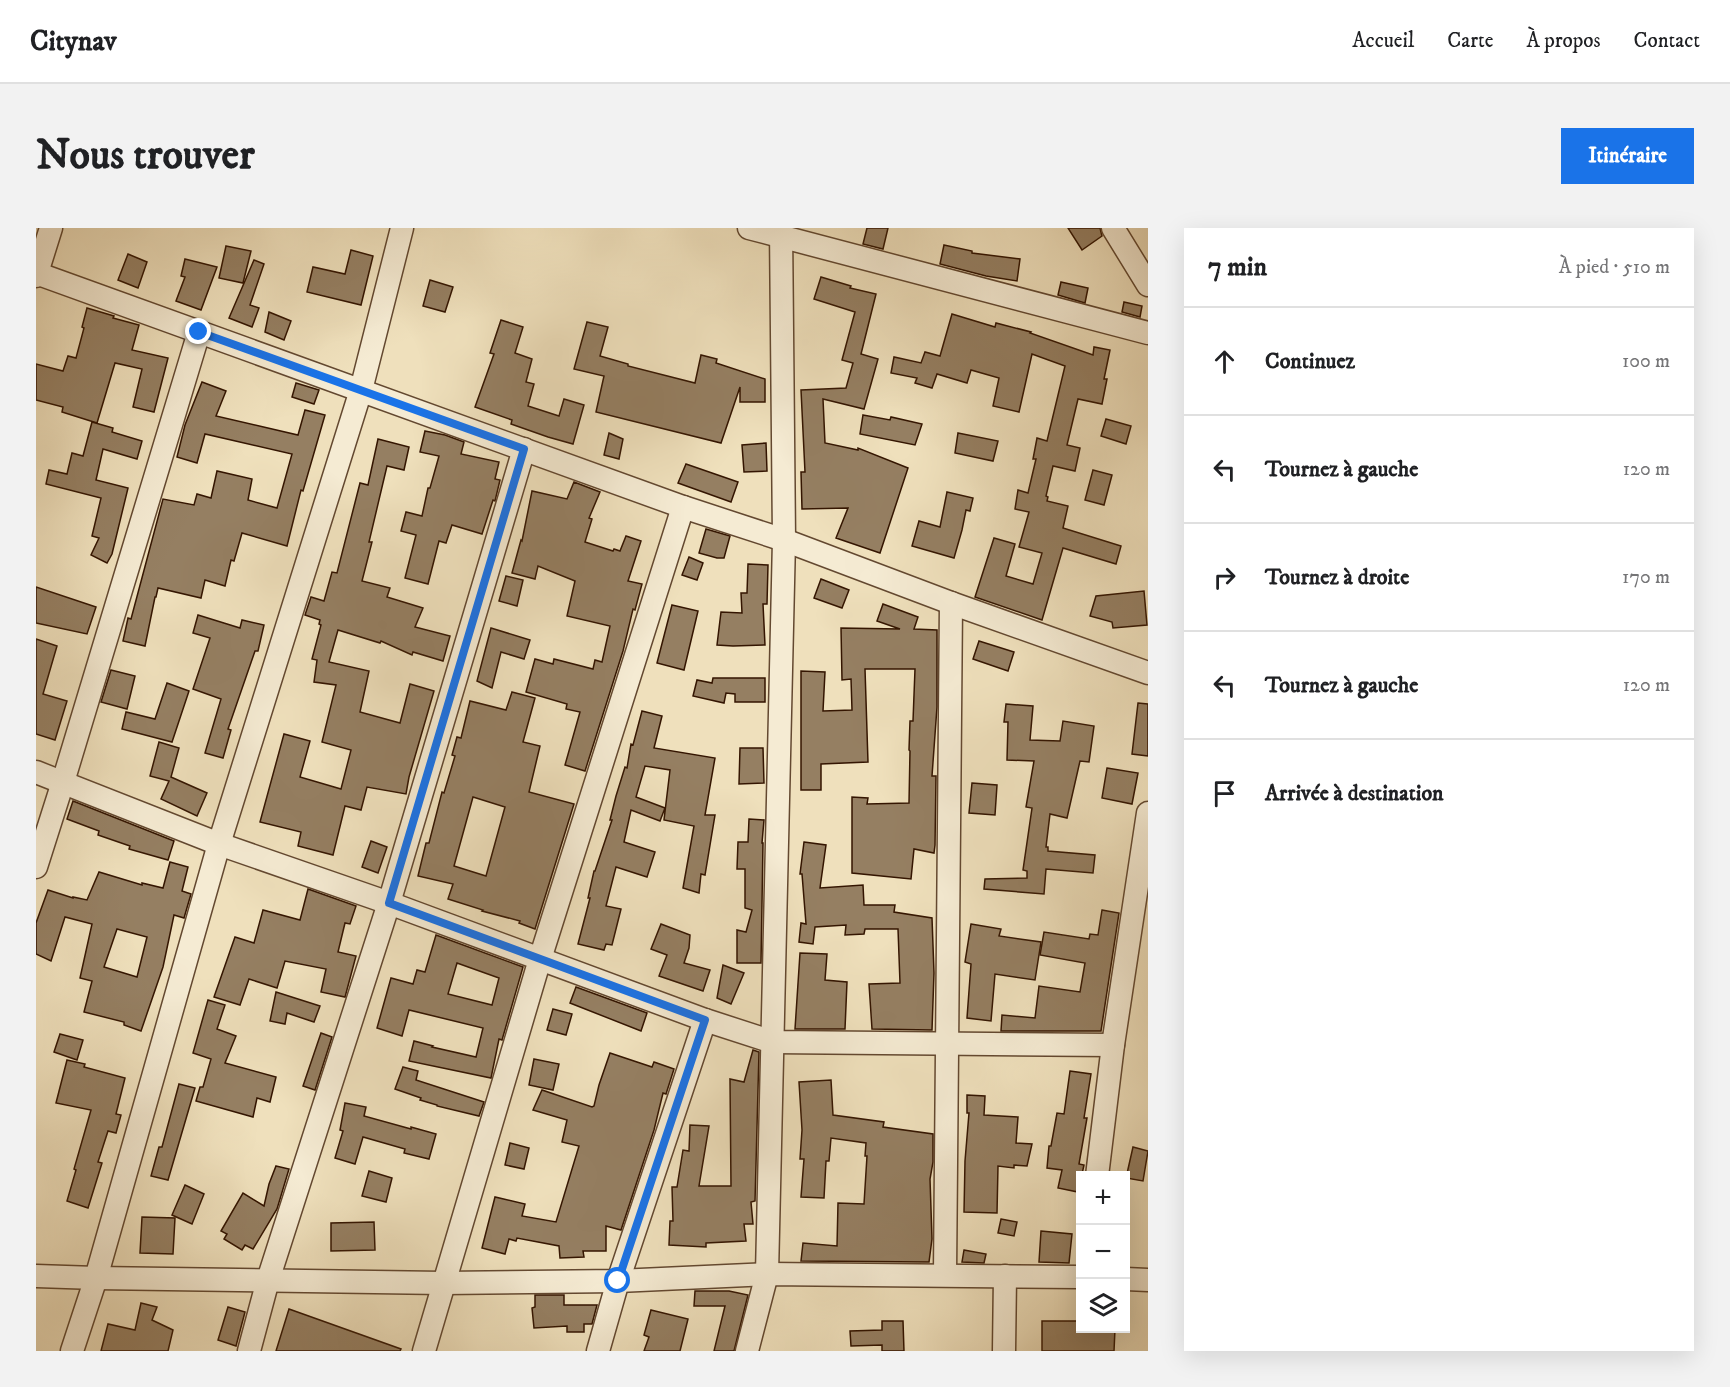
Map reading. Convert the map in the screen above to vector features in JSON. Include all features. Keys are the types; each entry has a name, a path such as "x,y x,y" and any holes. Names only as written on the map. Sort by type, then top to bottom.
{"street":[{"path":"51,228 36,274 683,507 784,540 951,603 1148,673"},
{"path":"72,1351 96,1278 219,844 361,390 402,228"},
{"path":"749,228 781,232 1148,333"},
{"path":"1113,228 1148,285"},
{"path":"747,1351 767,1274 784,540 781,232"},
{"path":"36,867 199,332"},
{"path":"249,1351 268,1280 389,903 524,449"},
{"path":"424,1351 540,959 683,507"},
{"path":"945,1275 951,603"},
{"path":"36,772 219,844 389,903 705,1020 773,1042 1113,1045"},
{"path":"1097,1171 1148,813"},
{"path":"598,1351 618,1281 705,1020"},
{"path":"36,1276 444,1283 618,1281 767,1274 1076,1277"},
{"path":"1004,1351 1005,1276"},
{"path":"1130,1279 1148,1280"}],"building":[{"path":"867,228 888,228 883,249 863,244"},
{"path":"1068,228 1100,228 1102,236 1082,250"},
{"path":"944,245 972,251 972,253 1020,259 1017,281 986,276 940,264"},
{"path":"226,246 251,251 243,283 219,278"},
{"path":"351,250 373,256 361,305 307,292 313,267 345,274"},
{"path":"128,254 147,262 138,288 118,280"},
{"path":"185,259 217,267 201,310 176,301 185,277 181,276"},
{"path":"254,260 264,264 250,305 259,308 252,327 229,318"},
{"path":"821,277 851,286 850,288 876,294 861,354 878,359 864,409 823,399 825,443 858,450 858,448 908,468 880,553 836,538 848,508 802,509 801,472 805,472 801,390 846,388 853,363 842,360 855,312 814,299"},
{"path":"430,280 453,287 445,312 423,306"},
{"path":"1061,282 1088,288 1085,303 1058,295"},
{"path":"1124,302 1142,306 1140,317 1122,312"},
{"path":"87,308 139,325 132,350 168,358 154,412 133,407 142,369 115,363 97,423 62,412 63,407 36,400 36,364 63,371 68,356 76,358"},
{"path":"269,312 291,321 284,340 265,332"},
{"path":"952,314 995,327 996,323 1031,332 1093,355 1094,347 1110,350 1102,404 1078,399 1067,445 1080,448 1075,471 1053,466 1046,496 1047,501 1068,506 1063,528 1121,546 1116,564 1063,548 1042,620 975,597 994,538 1015,544 1006,576 1033,584 1042,553 1019,547 1029,512 1015,509 1018,490 1028,493 1036,459 1033,459 1037,438 1047,441 1065,366 1032,354 1019,412 993,406 999,378 971,370 967,383 937,374 932,388 915,383 917,378 891,373 894,357 921,363 925,352 940,356"},
{"path":"501,320 523,327 515,353 532,359 526,382 534,384 528,406 559,416 564,399 584,405 573,444 511,424 512,420 475,407 494,354 490,353"},
{"path":"587,322 608,327 600,356 628,364 628,366 695,383 701,355 717,359 716,363 765,379 765,402 740,402 740,387 721,443 596,412 604,376 574,369"},
{"path":"202,382 226,391 216,416 298,435 305,410 325,415 303,491 301,490 287,546 242,533 234,561 231,560 225,586 205,580 201,598 158,588 145,646 123,641 163,499 194,505 197,494 211,498 217,471 252,479 248,500 277,508 292,454 205,434 197,463 177,457 185,425"},
{"path":"296,383 319,390 314,404 292,397"},
{"path":"863,415 890,420 891,417 922,424 915,445 860,434"},
{"path":"1106,419 1131,426 1126,444 1101,436"},
{"path":"92,422 113,428 112,432 142,441 137,459 103,449 96,480 128,488 112,554 107,563 91,555 99,538 92,536 101,498 46,484 49,470 67,474 72,453 83,456"},
{"path":"425,431 464,442 461,454 499,462 495,479 500,480 495,501 493,500 482,534 452,525 446,543 439,541 428,584 405,578 416,535 401,531 406,512 422,516 428,488 430,488 439,456 420,452"},
{"path":"609,433 623,439 619,459 604,455"},
{"path":"958,433 998,441 993,461 955,453"},
{"path":"378,439 409,447 404,470 387,466 362,581 390,588 387,597 423,608 415,627 450,636 443,661 413,652 412,655 381,641 380,643 338,630 329,662 369,671 360,712 400,723 410,684 434,691 406,794 367,787 361,810 345,806 333,855 298,846 301,832 260,822 284,734 310,741 300,777 341,789 351,750 322,742 336,685 314,682 317,660 312,659 321,625 320,620 305,615 311,597 324,601 332,572 337,573 360,483 368,485"},
{"path":"766,443 767,471 744,472 742,445"},
{"path":"686,464 738,482 731,502 678,483"},
{"path":"1093,470 1112,475 1104,505 1085,500"},
{"path":"574,482 600,492 589,518 592,519 585,542 620,551 626,536 641,541 628,581 642,584 585,771 565,765 580,712 566,709 567,704 526,692 535,659 553,664 554,659 593,669 595,660 602,662 610,626 567,616 575,581 538,566 535,579 512,573 522,541 532,491 567,499"},
{"path":"947,492 973,498 970,511 966,510 954,558 912,546 919,521 940,527"},
{"path":"706,529 730,536 724,558 699,553"},
{"path":"689,557 703,563 697,580 682,575"},
{"path":"748,564 768,565 767,604 763,604 765,645 717,645 721,612 742,613 741,593 747,593"},
{"path":"506,576 523,580 517,606 499,601"},
{"path":"821,579 849,590 842,608 814,598"},
{"path":"36,587 96,607 87,634 36,623"},
{"path":"1144,591 1147,625 1113,628 1112,622 1090,616 1096,596"},
{"path":"883,604 918,617 914,629 937,630 937,707 932,776 936,776 935,845 934,853 914,849 911,879 852,873 852,797 868,798 867,804 909,803 910,721 913,721 915,669 865,669 868,762 821,764 821,790 801,790 801,671 825,672 823,711 852,710 851,679 842,680 841,628 900,629 877,621"},
{"path":"672,605 698,611 684,670 657,663"},
{"path":"198,615 240,628 242,620 264,625 258,651 255,651 228,729 231,730 223,758 205,753 221,699 193,689 210,638 193,633"},
{"path":"491,628 530,640 524,659 501,652 492,688 477,681"},
{"path":"36,639 57,646 43,694 67,701 55,740 36,734"},
{"path":"979,641 1014,652 1008,671 973,659"},
{"path":"111,670 135,676 127,709 101,702"},
{"path":"713,678 765,678 765,702 735,702 735,694 726,693 724,703 693,696 697,680 712,683"},
{"path":"167,683 189,691 172,742 122,729 126,712 155,719"},
{"path":"512,692 535,698 523,742 540,746 529,792 574,804 535,929 519,923 520,921 448,899 453,884 418,876 426,843 429,843 442,792 444,793 455,756 452,755 457,737 461,738 470,701 506,710","holes":["473,797 505,807 486,876 454,866"]},
{"path":"1138,703 1148,704 1148,756 1132,754"},
{"path":"1006,704 1033,706 1030,740 1060,741 1063,721 1094,726 1089,762 1080,761 1067,818 1050,814 1046,847 1048,851 1095,855 1093,873 1046,869 1044,894 984,889 985,879 1027,878 1027,871 1023,870 1032,808 1026,807 1034,761 1007,760 1008,722 1004,722"},
{"path":"642,711 662,716 654,748 715,758 705,815 715,815 705,875 701,874 699,893 683,888 694,826 664,820 670,770 645,766 636,797 665,808 660,821 631,810 624,842 655,852 647,877 616,867 606,906 621,909 612,945 606,944 604,950 578,944 590,898 588,898 594,871 612,820 610,820 616,796 625,767 627,768 631,744 633,745"},
{"path":"159,742 179,748 171,777 207,793 197,816 161,799 169,781 150,776"},
{"path":"740,748 763,748 764,783 739,784"},
{"path":"1107,768 1138,773 1132,804 1102,798"},
{"path":"972,783 997,785 995,815 969,813"},
{"path":"73,801 174,841 168,860 129,849 130,846 98,835 99,831 67,819"},
{"path":"749,819 764,820 761,963 737,963 737,930 746,932 752,910 745,908 745,869 737,869 738,842 748,842"},
{"path":"371,841 387,847 378,873 362,867"},
{"path":"804,842 826,845 820,888 863,885 864,905 895,905 894,912 932,918 934,973 932,1030 872,1029 869,984 900,983 898,929 865,929 864,934 845,935 846,925 815,927 813,944 799,942 801,923 806,924 802,874 800,874"},
{"path":"170,862 188,867 182,891 191,894 184,918 174,915 163,967 141,1031 124,1025 124,1022 84,1012 92,981 80,978 92,924 65,917 51,961 36,954 36,923 48,890 87,900 99,872 142,885 142,883 163,888","holes":["117,929 147,937 137,977 104,967"]},
{"path":"308,889 356,906 350,924 345,923 338,952 356,956 345,997 321,992 326,969 285,961 277,988 249,979 240,1005 214,997 235,937 254,943 263,910 300,920"},
{"path":"1102,910 1119,913 1101,1031 1001,1031 1002,1015 1035,1018 1039,986 1080,992 1085,963 1040,955 1044,932 1089,939 1090,934 1098,935"},
{"path":"661,924 690,935 684,963 710,970 703,991 659,976 667,955 651,949"},
{"path":"971,924 1001,929 999,936 1041,942 1035,980 995,974 991,1021 967,1018 971,964 965,962"},
{"path":"436,935 523,967 502,1040 499,1039 491,1078 409,1061 414,1041 476,1057 483,1028 409,1010 402,1036 377,1028 391,978 413,984 417,970 425,972","holes":["457,963 499,978 492,1005 448,994"]},
{"path":"800,953 827,954 825,980 847,982 845,1029 795,1029"},
{"path":"723,965 744,973 731,1004 717,998"},
{"path":"576,987 647,1013 641,1031 570,1003"},
{"path":"276,992 320,1006 314,1022 287,1013 285,1024 270,1021"},
{"path":"208,1000 225,1005 217,1029 236,1036 225,1063 276,1077 270,1102 257,1098 253,1117 196,1101 200,1087 203,1087 211,1059 193,1053"},
{"path":"553,1009 572,1014 566,1035 547,1030"},
{"path":"321,1033 332,1037 315,1090 303,1086"},
{"path":"60,1034 83,1040 77,1060 54,1052"},
{"path":"753,1050 759,1052 755,1201 751,1202 753,1224 744,1224 746,1241 706,1243 706,1247 669,1245 670,1221 673,1221 672,1187 677,1187 683,1150 689,1151 690,1125 709,1126 699,1186 731,1186 730,1079 744,1082"},
{"path":"610,1053 652,1067 654,1062 674,1069 666,1094 663,1093 654,1130 621,1230 606,1226 606,1251 583,1251 584,1257 560,1258 559,1246 517,1238 516,1241 509,1239 505,1254 482,1248 495,1197 525,1204 522,1216 556,1222 579,1146 562,1142 567,1120 533,1110 542,1090 594,1106"},
{"path":"534,1059 559,1064 553,1090 529,1085"},
{"path":"67,1060 125,1078 116,1114 121,1115 116,1133 108,1131 98,1162 102,1163 88,1208 67,1201 91,1110 56,1103"},
{"path":"403,1067 418,1071 416,1080 484,1102 479,1116 437,1106 395,1089"},
{"path":"1070,1071 1091,1074 1084,1118 1087,1118 1079,1164 1084,1165 1083,1171 1076,1171 1076,1192 1058,1188 1062,1170 1047,1168 1049,1146 1051,1146 1057,1113 1064,1114"},
{"path":"831,1080 833,1115 884,1122 883,1127 933,1134 933,1162 930,1179 932,1239 929,1262 801,1261 803,1243 837,1246 838,1203 864,1204 866,1143 831,1138 829,1161 826,1161 824,1198 801,1197 804,1159 800,1159 802,1130 799,1082"},
{"path":"179,1084 195,1088 168,1180 151,1176 159,1147 162,1147"},
{"path":"967,1095 985,1096 984,1115 1018,1117 1016,1143 1032,1144 1027,1166 1014,1165 1014,1168 998,1166 997,1213 964,1212 969,1113 967,1113"},
{"path":"345,1103 366,1107 364,1116 436,1134 429,1159 404,1153 405,1149 363,1137 355,1164 335,1158 343,1131 340,1130"},
{"path":"510,1143 529,1148 524,1169 505,1165"},
{"path":"1133,1147 1148,1151 1143,1181 1130,1179 1130,1171 1128,1171"},
{"path":"276,1166 289,1169 277,1209 253,1249 245,1245 242,1250 224,1239 227,1234 221,1231 243,1193 264,1206"},
{"path":"369,1171 392,1178 386,1202 362,1196"},
{"path":"185,1185 204,1194 192,1224 172,1215"},
{"path":"142,1217 175,1218 173,1254 140,1253"},
{"path":"1001,1219 1017,1222 1014,1236 998,1233"},
{"path":"374,1222 375,1250 331,1251 331,1223"},
{"path":"1041,1231 1072,1234 1069,1263 1039,1262"},
{"path":"964,1250 986,1254 984,1263 962,1262"},
{"path":"695,1291 729,1291 748,1295 734,1351 714,1351 725,1306 694,1306"},
{"path":"535,1295 564,1295 564,1305 597,1305 592,1324 584,1324 584,1332 567,1332 567,1326 534,1328 532,1308 535,1307"},
{"path":"141,1303 157,1307 152,1320 173,1330 168,1351 101,1351 108,1324 135,1330"},
{"path":"228,1307 245,1312 236,1346 218,1340"},
{"path":"289,1309 401,1349 400,1351 276,1351"},
{"path":"651,1310 688,1319 680,1351 644,1351 649,1337 644,1335"},
{"path":"882,1321 903,1321 904,1351 882,1351 882,1345 851,1346 850,1331 882,1330"},
{"path":"1042,1321 1076,1321 1076,1333 1115,1333 1114,1351 1042,1351"}],"route":[{"path":"199,332 524,449 389,903 705,1020 618,1281"}]}
